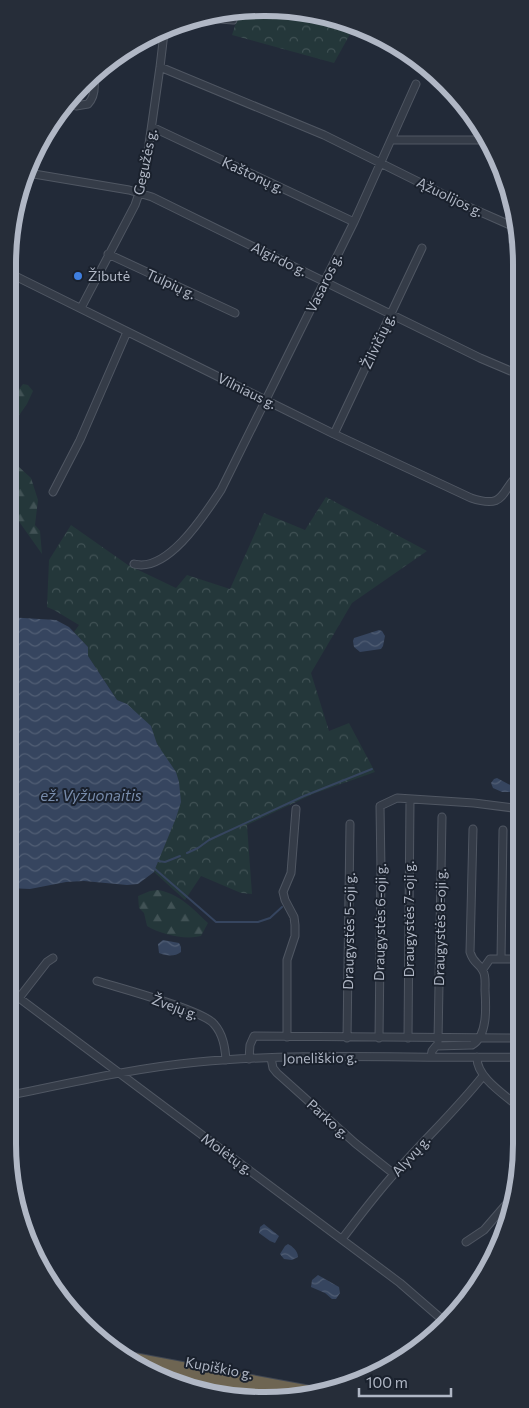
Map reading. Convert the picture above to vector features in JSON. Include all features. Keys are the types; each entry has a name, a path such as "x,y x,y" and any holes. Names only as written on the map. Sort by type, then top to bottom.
{"highway":[{"path":"143,1360 301,1389"},
{"name":"Kupiškio g.","path":"167,1372 270,1392"}],"street":[{"name":"Gegužės g.","path":"81,308 140,193 152,127 163,38"},
{"path":"160,67 324,135 381,164"},
{"path":"74,105 88,104 92,100 94,84"},
{"name":"Vasaros g.","path":"134,564 148,566 173,552 207,512 221,490 354,222 416,84"},
{"name":"Kaštonų g.","path":"152,127 354,222"},
{"path":"390,140 479,140"},
{"name":"Ąžuolijos g.","path":"381,164 510,225"},
{"name":"Algirdo g.","path":"33,175 140,193 152,197 480,358 513,372"},
{"name":"Žilvičių g.","path":"334,434 422,248"},
{"name":"Tulpių g.","path":"108,254 235,313"},
{"name":"Vilniaus g.","path":"16,276 334,434 471,498 491,502 501,498 513,482"},
{"path":"53,492 80,440 127,332"},
{"name":"Draugystės 6-oji g.","path":"379,1038 380,806 397,798 410,799"},
{"path":"410,799 474,803 513,808"},
{"name":"Draugystės 7-oji g.","path":"408,1038 410,799"},
{"path":"287,1037 287,960 294,942 295,925 294,917 285,900 284,892 289,880 292,862 296,809"},
{"name":"Draugystės 8-oji g.","path":"437,1042 442,817"},
{"name":"Draugystės 5-oji g.","path":"347,1038 350,824"},
{"path":"473,829 470,952 472,961 483,969 485,977 486,1018 480,1038"},
{"path":"501,959 503,830"},
{"path":"19,998 47,962 53,958"},
{"path":"483,969 490,959 513,959"},
{"name":"Žvejų g.","path":"97,981 196,1012 213,1022 222,1036 226,1060"},
{"name":"Molėtų g.","path":"16,996 400,1282 441,1318"},
{"path":"249,1059 250,1045 254,1036 408,1038 437,1042 480,1038 513,1038"},
{"path":"431,1057 437,1042"},
{"path":"477,1057 478,1068 483,1076 513,1102"},
{"name":"Joneliškio g.","path":"16,1094 119,1074 176,1065 226,1060 271,1058 513,1057"},
{"name":"Parko g.","path":"271,1058 273,1068 277,1073 355,1143 394,1174"},
{"name":"Alyvų g.","path":"342,1239 394,1174 443,1119 461,1103 483,1076"},
{"path":"466,1242 484,1230 504,1206"}],"green space":[{"path":"264,16 297,18 351,32 334,63 232,35 238,18"},
{"path":"23,384 28,385 33,391 16,420 16,392"},
{"path":"16,464 31,478 38,500 35,525 40,531 42,554 16,517"},
{"path":"326,497 427,551 352,603 311,673 329,731 349,723 375,772 313,794 247,825 252,894 241,893 201,876 185,900 154,872 158,861 164,756 154,738 127,704 117,700 88,656 88,647 74,632 79,625 47,607 49,560 71,525 128,565 176,588 187,575 230,589 264,513 305,530"},
{"path":"158,890 179,898 208,923 201,936 174,936 147,926 144,913 139,908 138,896"}],"water":[{"name":"ež. Vyžuonaitis","path":"16,618 56,620 69,627 88,647 88,656 117,700 127,704 151,726 157,744 176,772 181,802 154,872 138,884 127,885 84,881 66,882 30,889 16,888"},
{"path":"379,630 385,636 381,649 360,652 354,647 354,638"},
{"path":"497,778 512,786 511,792 502,792 493,788 491,783"},
{"path":"163,940 179,943 181,952 176,955 159,953 158,944"},
{"path":"264,1224 279,1236 275,1243 259,1233 260,1227"},
{"path":"288,1244 298,1255 298,1257 292,1260 284,1259 280,1254"},
{"path":"318,1275 339,1287 340,1293 336,1299 332,1299 325,1293 311,1287 312,1280"}],"waterway":[{"path":"187,853 209,840 304,796 372,769"},
{"path":"158,861 165,862 180,856"},
{"path":"155,869 216,922 258,922 270,918 282,907"}],"place":[{"name":"Žibutė","path":"78,276"}]}
